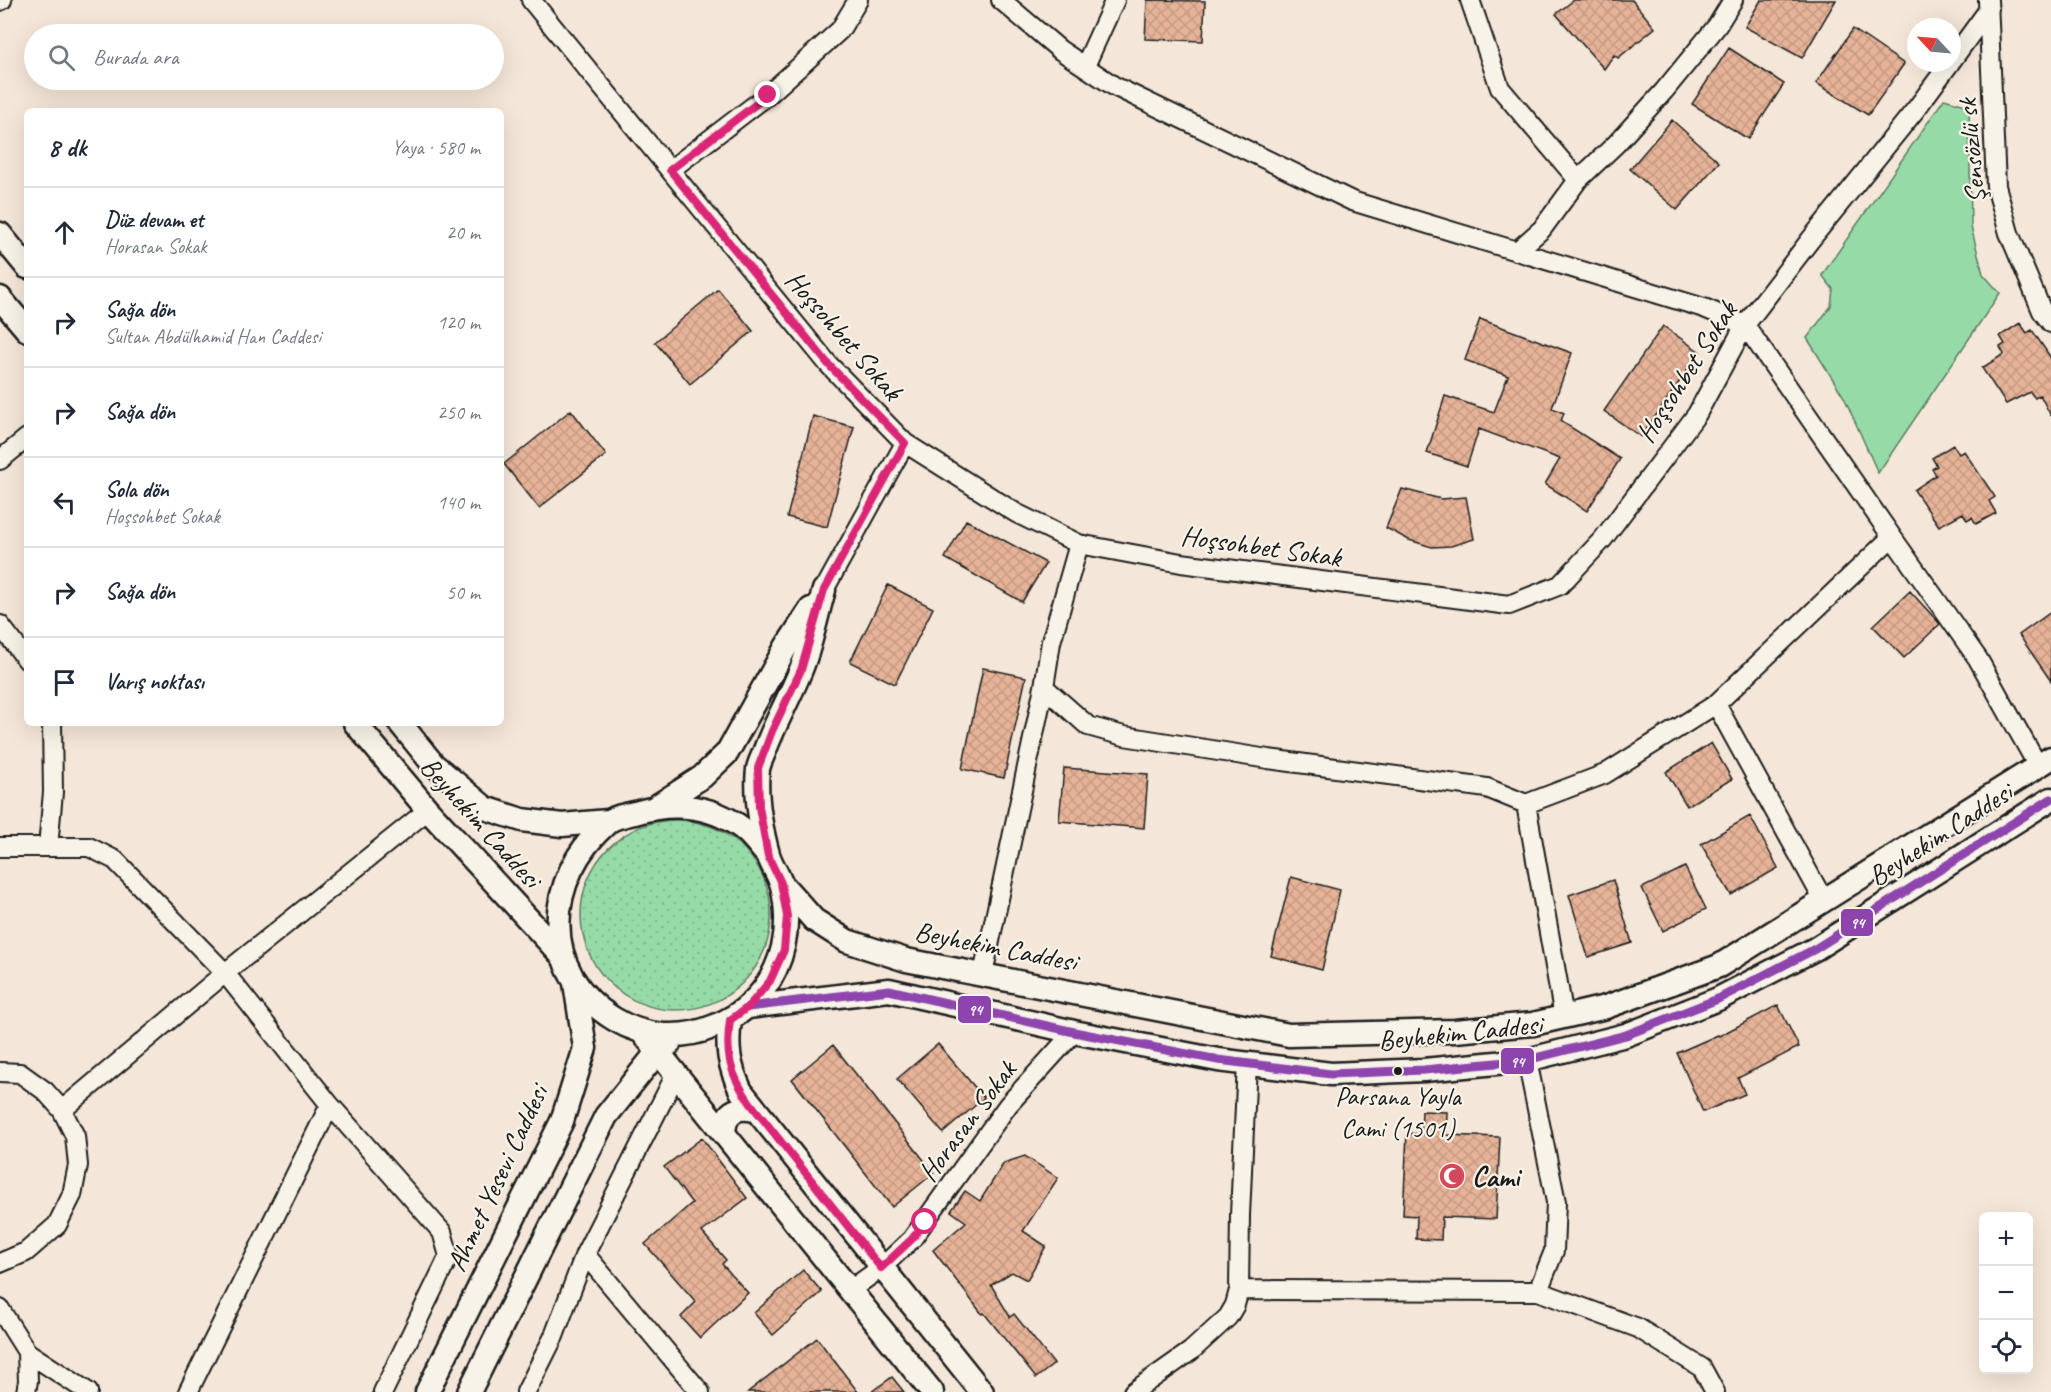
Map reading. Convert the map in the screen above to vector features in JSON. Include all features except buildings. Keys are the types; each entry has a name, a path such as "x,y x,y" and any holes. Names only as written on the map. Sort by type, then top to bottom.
{"main road":[{"path":"0,234 24,263"},
{"path":"0,298 24,326"},
{"path":"657,806 702,777 726,753 786,647 824,590"},
{"path":"608,821 575,860 561,891 558,925 564,958 575,982 588,999 604,1013 642,1032 678,1036 702,1032 730,1020 748,1007 770,981 784,950 787,916 781,883 768,856 759,807 758,768 772,731 801,670 824,590"},
{"name":"Beyhekim Caddesi","path":"357,726 428,810 564,958"},
{"name":"Beyhekim Caddesi","path":"402,726 433,764 485,808 522,820 562,825 608,821 657,806"},
{"name":"Beyhekim Caddesi","path":"781,883 814,920 847,941 906,960 1289,1035 1455,1030 1533,1024 1606,1007 1719,966 2045,762"},
{"name":"Beyhekim Caddesi","path":"748,1007 889,990 1074,1032 1218,1060 1330,1074 1424,1070 1527,1060 1626,1035 1718,999 1815,949 2051,799"},
{"path":"657,806 691,807 723,817 748,834 768,856"},
{"name":"Ahmet Yesevi Caddesi","path":"427,1392 562,1121 585,1048 575,982"},
{"path":"730,1020 728,1040 730,1066 741,1091 982,1392"},
{"path":"642,1032 932,1392"},
{"path":"469,1392 606,1116 655,1055 678,1036"},
{"path":"724,1134 724,1124 728,1115 737,1109 756,1110"}],"street":[{"name":"Hoşsohbet Sokak","path":"531,0 829,365 905,443 1016,513 1079,544 1181,563 1509,605 1560,585 1602,539 1697,414 1745,325 1811,239 1917,109 1944,72"},
{"path":"1000,0 1060,50 1114,86 1352,201 1704,308 1745,325 1978,659 2045,762"},
{"path":"1084,66 1115,0"},
{"path":"1470,0 1500,88 1578,180"},
{"path":"1517,251 1542,229 1578,180 1616,144 1664,91 1717,26 1733,0"},
{"path":"670,170 768,95 840,30 850,4"},
{"name":"Hoşsohbet Sokak","path":"1961,47 1988,5"},
{"name":"Şensözlü sk","path":"1988,5 1996,186 2008,233 2048,313"},
{"path":"0,460 24,440"},
{"path":"824,590 905,443"},
{"path":"1044,687 1088,726 1124,736 1268,759 1487,788 1526,804 1605,774 1716,704 1892,537"},
{"path":"983,974 1044,687 1051,642 1079,544"},
{"path":"0,625 24,656"},
{"path":"1716,704 1824,901"},
{"path":"48,847 53,792 52,726"},
{"path":"1526,804 1564,1017"},
{"path":"62,1110 225,973 428,810"},
{"path":"0,847 89,847 116,860 225,973 330,1105 442,1232 449,1256 383,1392"},
{"name":"Horasan Sokak","path":"850,1290 881,1268 912,1239 1008,1105 1074,1032"},
{"path":"1527,1060 1556,1202 1554,1251 1538,1291"},
{"path":"1133,1392 1191,1351 1228,1317 1235,1305 1239,1290 1247,1063"},
{"path":"0,1072 20,1073 45,1091 62,1110 75,1136 78,1165 72,1195 57,1225 26,1252 0,1263"},
{"path":"526,1392 554,1336 585,1254 676,1074"},
{"path":"188,1392 330,1105"},
{"path":"585,1254 700,1392"},
{"path":"1239,1290 1538,1291 1638,1328 1702,1368 1715,1392"},
{"path":"0,1309 27,1352 88,1392"},
{"path":"26,1392 27,1352"}],"green space":[{"path":"1944,99 1969,106 1971,227 1983,274 2000,293 1878,473 1844,397 1807,338 1831,306 1833,289 1822,275"},
{"path":"676,820 712,827 729,836 743,848 755,862 764,879 771,915 764,951 755,968 743,982 729,994 712,1003 676,1010 640,1003 623,994 609,982 597,968 588,951 581,915 588,879 597,862 609,848 623,836 640,827"}],"transit line":[{"name":"94","path":"748,1007 889,990 1074,1032 1218,1060 1331,1074 1424,1070 1527,1060 1626,1035 1718,999 1815,949 2051,799"}],"place":[{"name":"Parsana Yayla Cami (1501)","path":"1398,1071"},
{"name":"Cami","path":"1452,1176"}],"route":[{"path":"768,95 670,170 829,365 905,443 824,590 801,670 772,731 758,768 759,807 768,856 781,883 787,916 784,950 770,981 748,1007 730,1020 728,1054 730,1066 741,1091 881,1268 912,1239 925,1222"}]}
